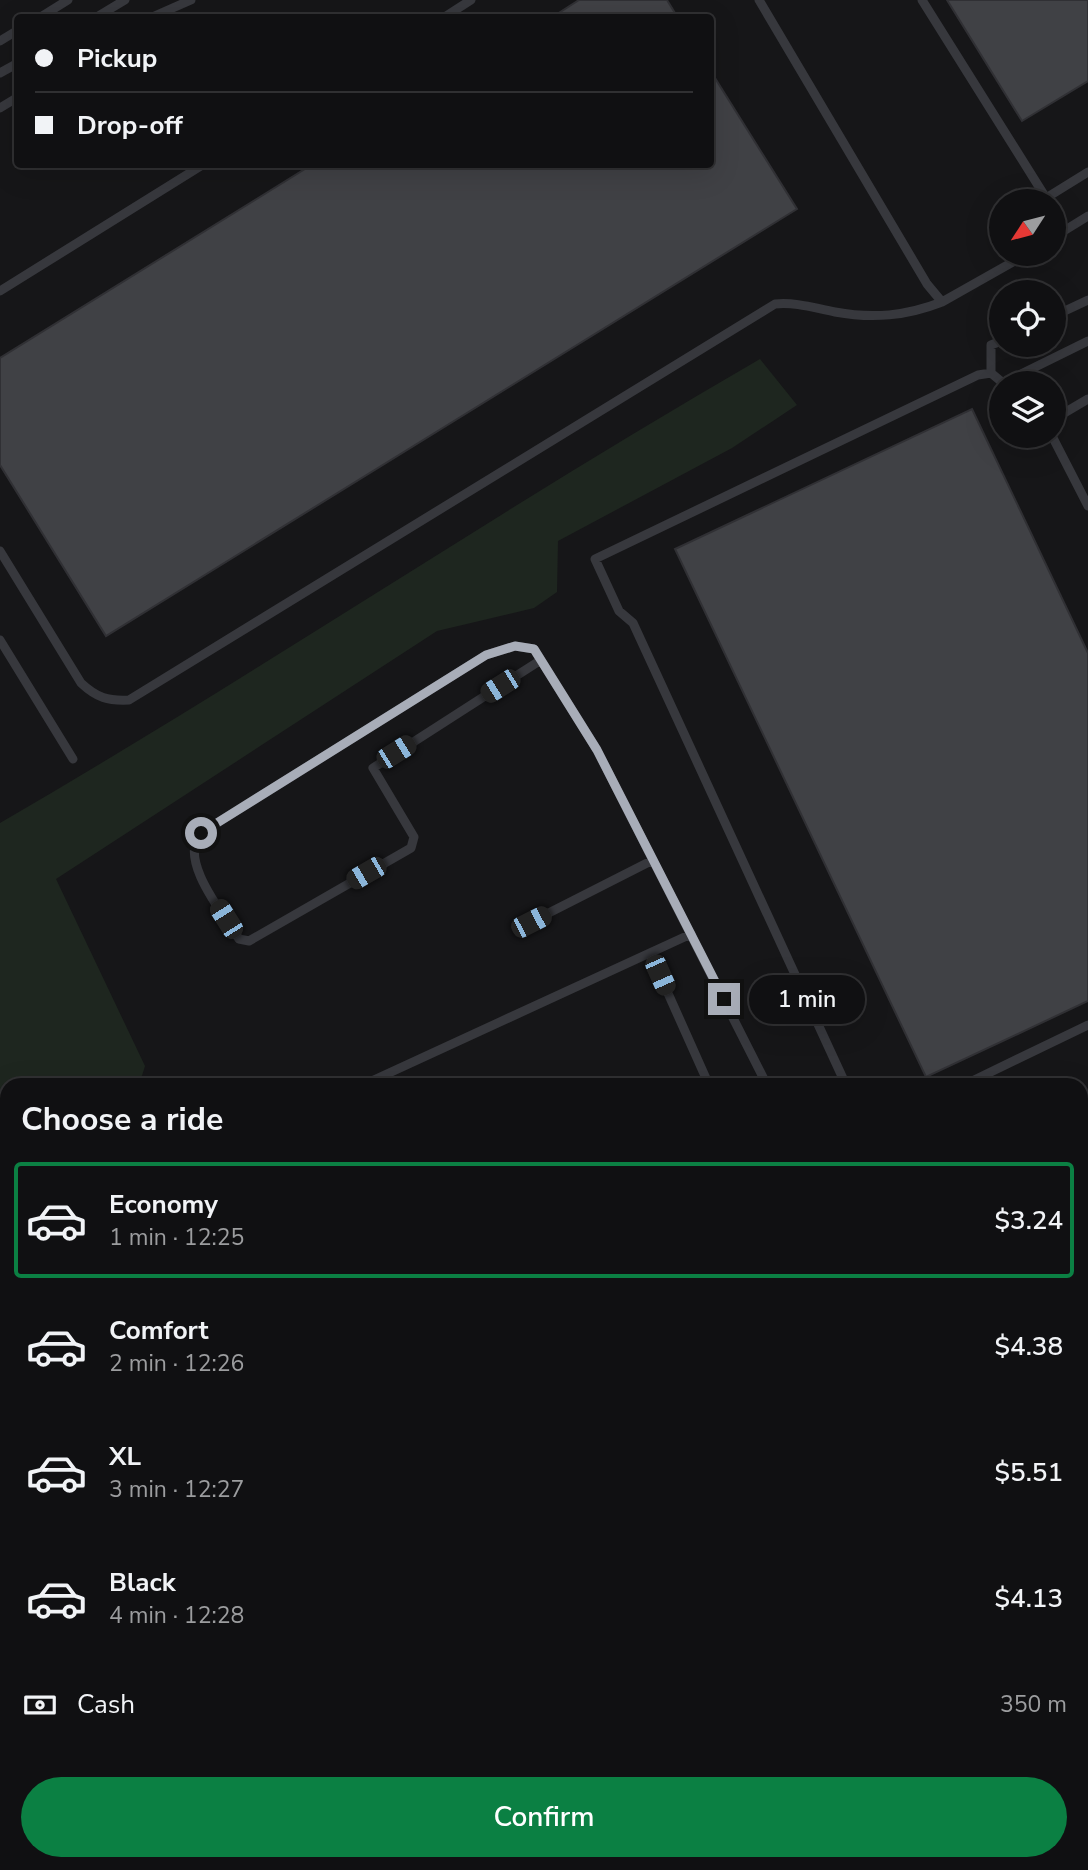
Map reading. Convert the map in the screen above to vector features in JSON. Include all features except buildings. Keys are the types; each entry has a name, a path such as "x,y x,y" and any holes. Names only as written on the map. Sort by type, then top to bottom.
{"lane":[{"path":"45,14 68,0"},
{"path":"102,14 125,0"},
{"path":"159,14 191,0"},
{"path":"449,14 471,0"},
{"path":"760,0 927,284 942,302"},
{"path":"922,0 1046,198 1088,172"},
{"path":"0,291 198,168"},
{"path":"1066,230 1088,216"},
{"path":"0,551 82,683 94,695 110,701 129,700 775,304 793,303 836,312 882,317 912,314 942,302 1006,266"},
{"path":"1066,310 1088,300"},
{"path":"1027,371 1088,341"},
{"path":"843,1078 633,623 619,611 595,559 978,375 989,373"},
{"path":"1066,412 1088,399"},
{"path":"1058,448 1088,506"},
{"path":"0,639 74,760"},
{"path":"541,660 373,768 414,837 411,848 249,941 239,939 196,867 195,844 201,833 486,655 515,646 534,649 541,660 597,750 763,1078"},
{"path":"531,922 653,860"},
{"path":"378,1078 691,934"},
{"path":"650,953 706,1078"},
{"path":"979,1078 1088,1026"}],"shaded area":[{"path":"760,359 797,405 732,448 558,541 557,592 534,608 437,631 56,879 145,1066 141,1078 0,1078 0,823 664,415"}],"route":[{"path":"201,833 486,655 515,646 534,649 597,750 724,999"}]}
